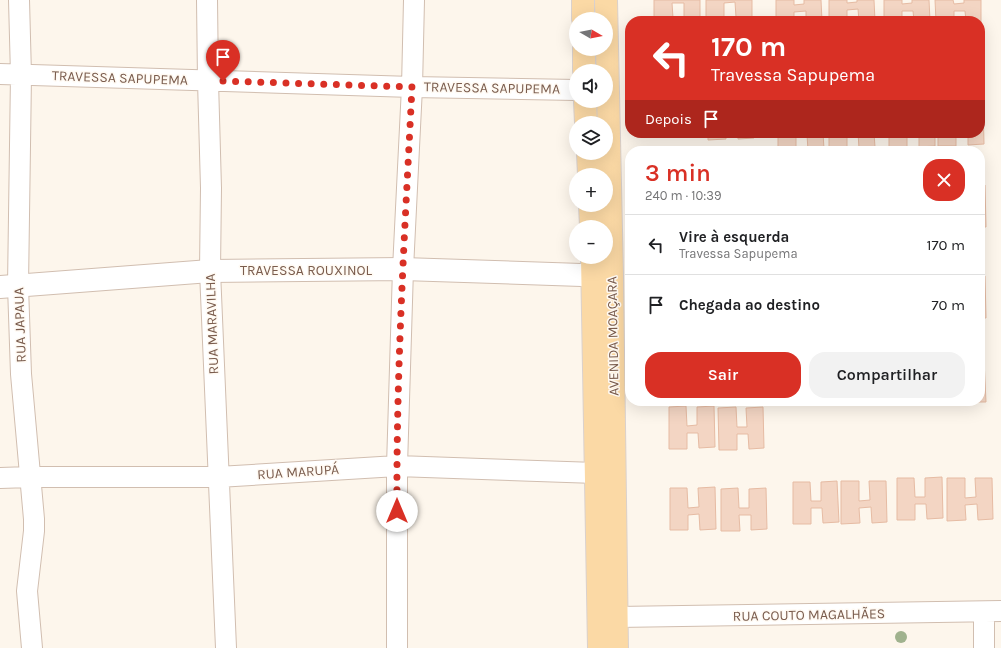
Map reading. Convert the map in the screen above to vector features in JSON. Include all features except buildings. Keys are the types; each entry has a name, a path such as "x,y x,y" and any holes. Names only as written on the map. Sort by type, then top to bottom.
{"main road":[{"path":"582,0 583,12"},
{"name":"AVENIDA MOAÇARA","path":"599,648 596,473 599,270 606,0"},
{"name":"AVENIDA MOAÇARA","path":"599,270 617,618 617,648"}],"street":[{"name":"RUA JAPAUA","path":"19,0 21,75 9,287 21,374 34,531 27,591 32,648"},
{"name":"RUA MARAVILHA","path":"207,0 211,188 210,271 226,648"},
{"path":"397,648 397,466 414,0"},
{"name":"TRAVESSA SAPUPEMA","path":"0,74 412,87 569,90"},
{"name":"TRAVESSA ROUXINOL","path":"9,287 210,271 403,269 599,270"},
{"name":"RUA MARUPÁ","path":"0,478 218,477 397,466 596,473"},
{"path":"984,648 992,612"},
{"name":"RUA COUTO MAGALHÃES","path":"617,618 992,612"}],"route":[{"path":"223,81 412,87 403,269 397,511"}]}
